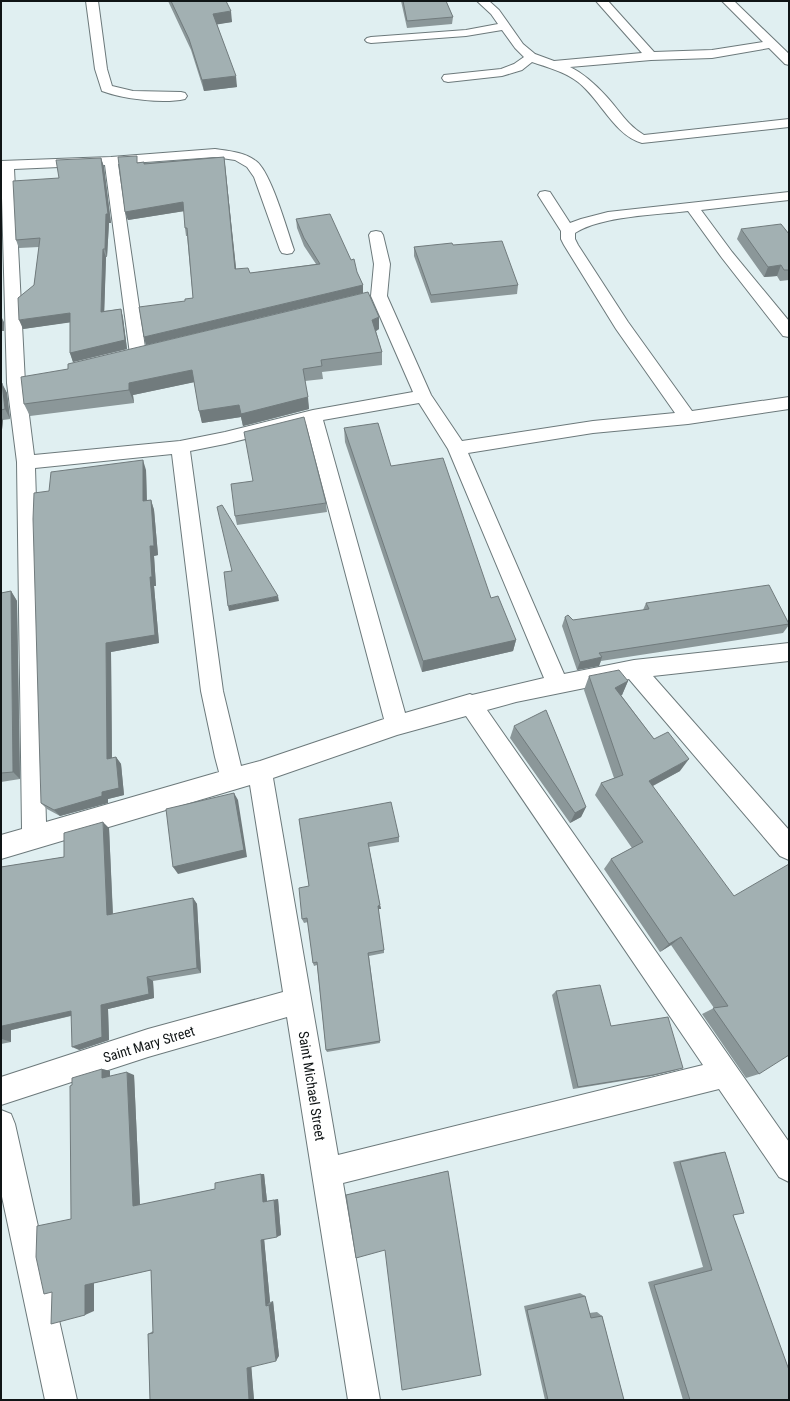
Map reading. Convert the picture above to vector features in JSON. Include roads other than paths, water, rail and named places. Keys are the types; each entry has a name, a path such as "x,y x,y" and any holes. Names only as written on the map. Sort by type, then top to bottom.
{"street":[{"path":"92,1 101,69 106,88 112,91 148,95 181,96"},
{"path":"483,1 495,12 519,46 531,57 566,70 582,80 601,98 628,131 642,139 789,123"},
{"path":"602,1 651,56"},
{"path":"728,1 789,61"},
{"path":"371,40 466,32 504,26"},
{"path":"466,32 519,46"},
{"path":"554,65 651,56 712,54 772,44"},
{"path":"448,78 502,72 518,67 531,57"},
{"path":"34,838 24,381 8,356 4,165 111,161 215,154 239,157 252,164 261,177 287,250"},
{"path":"111,161 138,354"},
{"path":"545,195 568,231 568,239 571,245 614,312 688,418"},
{"path":"568,231 577,224 602,218 691,206 789,196"},
{"path":"691,206 727,255 789,332"},
{"path":"376,235 382,264 371,298 422,396 457,448 558,685"},
{"path":"26,462 180,447 225,438 313,416 422,396"},
{"path":"457,448 593,427 688,418 789,403"},
{"path":"313,416 397,725"},
{"path":"180,447 212,691 226,757 233,778"},
{"path":"1,847 233,778 260,772 397,725 470,704 634,669 789,652"},
{"path":"634,669 789,848"},
{"path":"470,704 789,1167"},
{"name":"Saint Michael Street","path":"260,772 364,1400"},
{"name":"Saint Mary Street","path":"1,1091 148,1043 298,1001"},
{"path":"326,1173 724,1074"},
{"path":"1,1124 61,1400"}]}
